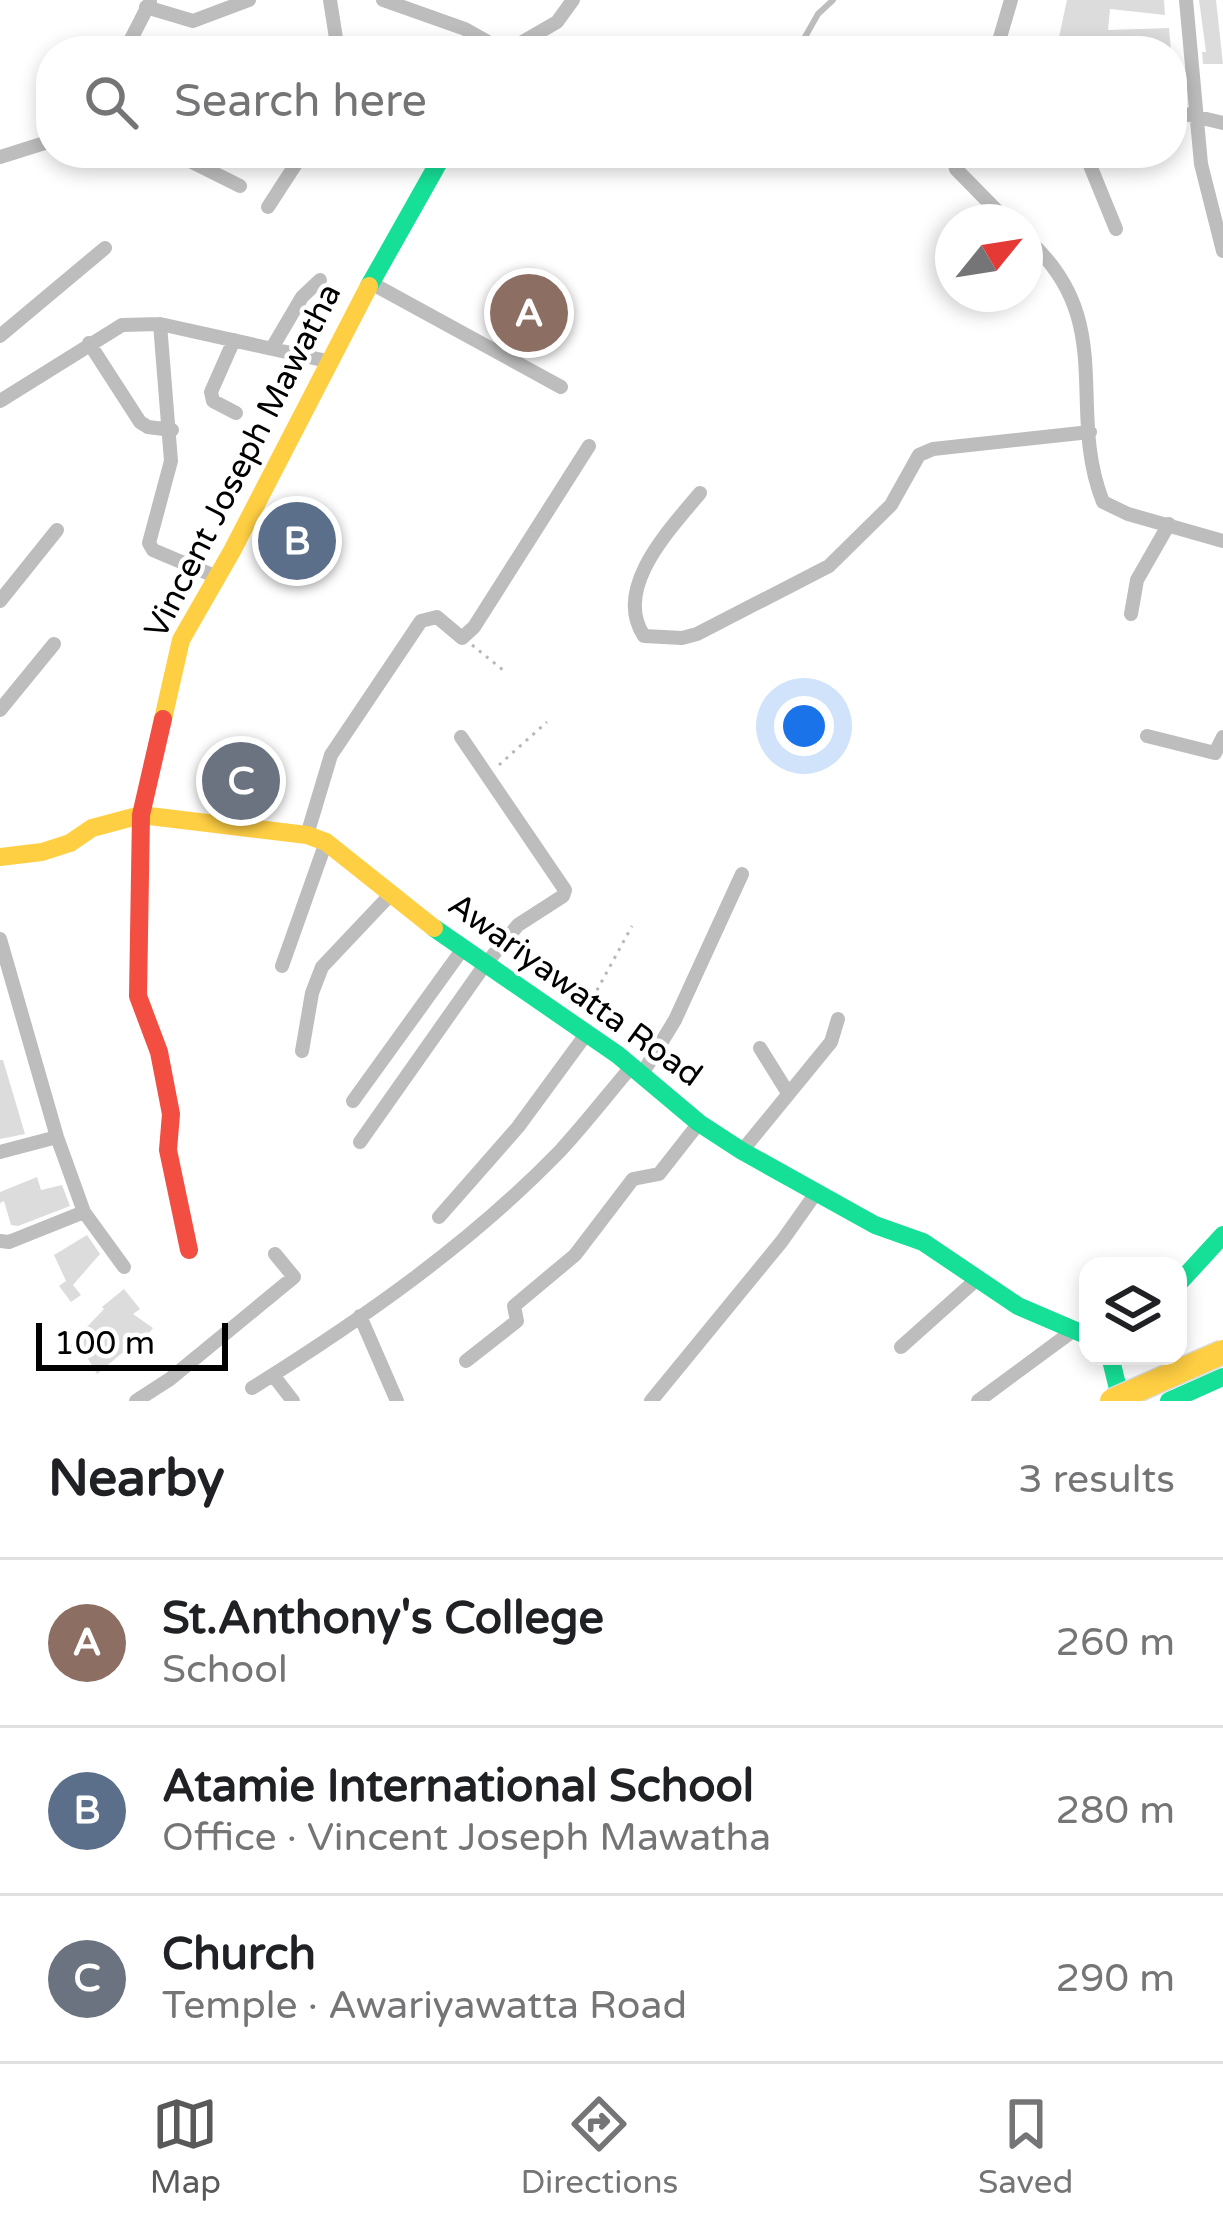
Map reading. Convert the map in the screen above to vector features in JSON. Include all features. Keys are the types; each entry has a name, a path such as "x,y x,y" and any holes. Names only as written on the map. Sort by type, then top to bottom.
{"main road":[{"name":"Vincent Joseph Mawatha","path":"189,1250 168,1150 171,1114 159,1052 138,996 141,815 181,640 327,361 436,168"},
{"path":"0,856 42,852 70,843 92,828 141,815 316,838"},
{"name":"Awariyawatta Road","path":"316,838 484,966 582,1030 699,1123 742,1151 875,1225 923,1242 1018,1306 1079,1332"},
{"path":"1187,1274 1223,1235"},
{"path":"1111,1365 1116,1401 1223,1352"},
{"path":"1169,1401 1223,1377"}],"street":[{"path":"132,36 148,4 193,21 249,0"},
{"path":"330,0 336,36"},
{"path":"383,0 478,36"},
{"path":"532,36 557,22 573,0"},
{"path":"1000,36 1011,0"},
{"path":"1186,0 1201,164 1223,251"},
{"path":"1187,114 1223,123"},
{"path":"0,157 36,146"},
{"path":"204,168 241,186"},
{"path":"268,207 293,168"},
{"path":"956,168 990,204"},
{"path":"1091,168 1116,229"},
{"path":"0,336 105,248"},
{"path":"1043,254 1071,296 1086,343 1094,480 1103,502 1223,542"},
{"path":"272,348 302,297 320,280"},
{"path":"371,283 561,387"},
{"path":"0,401 122,325 160,324 327,361"},
{"path":"160,324 172,430 169,476 149,543 153,550 218,577"},
{"path":"234,340 211,392 213,401 236,413"},
{"path":"89,344 140,422 148,428 172,430"},
{"path":"700,493 645,567 636,606 644,636 688,637 829,566 891,505 919,455 933,449 1090,432"},
{"path":"282,966 316,838 331,755 421,621 437,617 462,638 475,627 589,446"},
{"path":"1131,614 1137,580 1169,524"},
{"path":"0,601 57,530"},
{"path":"0,710 54,644"},
{"path":"1147,736 1215,753 1223,737"},
{"path":"360,1142 484,966 518,925 563,896 565,890 460,737"},
{"path":"252,1388 460,1242 560,1151 637,1070 675,1019 742,874"},
{"path":"302,1051 312,993 322,967 391,895"},
{"path":"0,938 57,1137 84,1212 124,1267"},
{"path":"353,1100 463,950"},
{"path":"742,1151 831,1042 838,1019"},
{"path":"439,1217 518,1127 582,1030"},
{"path":"760,1048 788,1093"},
{"path":"466,1361 517,1322 514,1306 574,1255 633,1179 659,1174 699,1123"},
{"path":"0,1153 57,1137"},
{"path":"650,1401 817,1193"},
{"path":"0,1241 9,1242 84,1212"},
{"path":"136,1401 170,1379 294,1276 275,1254"},
{"path":"901,1347 976,1280"},
{"path":"360,1316 397,1401"},
{"path":"977,1401 1079,1334"},
{"path":"273,1375 293,1401"}],"lane":[{"path":"806,36 833,0"}],"path":[{"path":"462,638 503,670"},
{"path":"488,774 547,722"},
{"path":"582,1030 632,926"}],"building":[{"path":"1067,0 1164,0 1165,15 1110,9 1108,30 1169,28 1170,36 1059,36"},
{"path":"1199,0 1216,0 1223,64 1203,64 1202,52 1206,52"},
{"path":"0,1060 25,1134 0,1139"},
{"path":"37,1177 41,1190 62,1185 70,1206 11,1225 0,1192"},
{"path":"87,1235 100,1254 73,1285 81,1295 71,1302 59,1286 66,1281 54,1255"},
{"path":"124,1289 140,1309 133,1314 153,1328 133,1353 128,1348 97,1374 83,1350 70,1359 63,1350 89,1332 85,1329 102,1307"}],"traffic: fast":[{"path":"369,286 436,168"},
{"path":"434,928 618,1055 699,1123 742,1151 875,1225 923,1242 1018,1306 1079,1332"},
{"path":"1187,1274 1223,1235"},
{"path":"1112,1365 1121,1401"},
{"path":"1169,1401 1223,1377"}],"traffic: slow":[{"path":"163,719 181,640 369,286"},
{"path":"0,857 42,852 70,843 92,828 141,815 307,835 326,842 434,928"},
{"path":"1112,1401 1223,1352"}],"traffic: jam":[{"path":"163,719 141,815 138,996 159,1052 171,1114 168,1150 189,1250"}],"place":[{"name":"St.Anthony's College","path":"529,313"},
{"name":"Atamie International School","path":"297,541"},
{"name":"Church","path":"241,781"}]}
